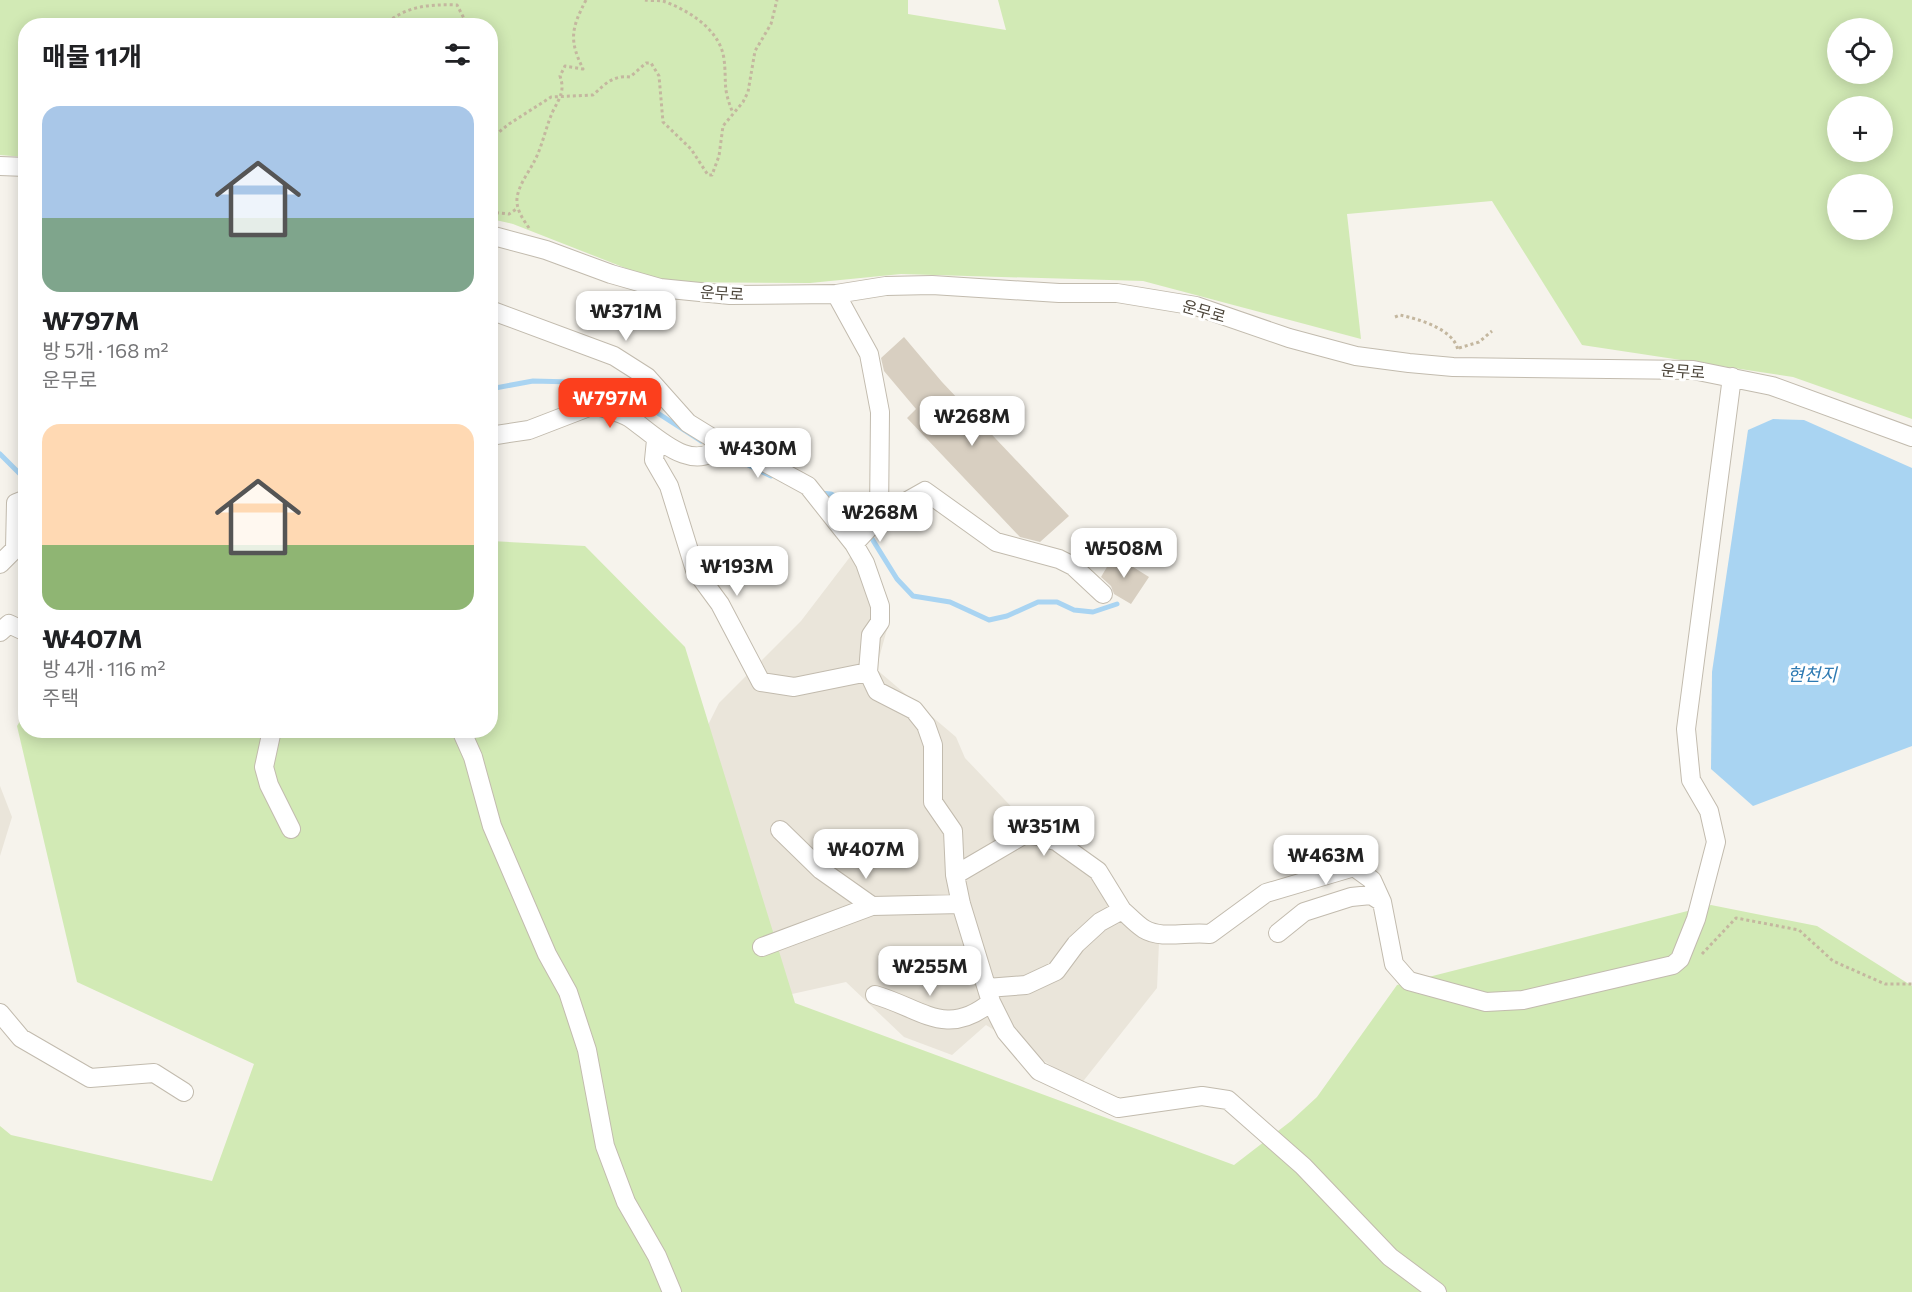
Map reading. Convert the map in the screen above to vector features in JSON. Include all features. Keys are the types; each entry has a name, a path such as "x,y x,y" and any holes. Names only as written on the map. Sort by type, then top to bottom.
{"street":[{"path":"0,165 18,166"},
{"name":"운무로","path":"498,237 546,250 611,274 660,288 730,295 836,294 886,286 932,285 1059,293 1117,293 1196,306 1289,338 1356,356 1453,367 1692,370 1772,386 1912,437"},
{"path":"836,294 868,354 880,412 879,518"},
{"path":"498,313 614,356 647,377 688,423 717,448 753,456 808,486 854,544 865,564 880,606 880,622 871,635 868,672 877,691 915,710 926,725 933,745 933,802 953,831 956,875 961,904 989,995 1006,1032 1039,1071 1082,1094 1118,1108 1202,1096 1228,1100 1303,1166 1390,1257 1437,1292"},
{"path":"956,875 1025,834 1056,841 1098,871 1122,910 1144,930 1165,936 1191,932 1210,934 1266,893 1354,867 1372,880 1382,902 1394,964 1409,981 1486,1002 1523,1000 1673,965 1680,958 1695,919 1716,842 1709,812 1691,780 1686,729 1732,377"},
{"path":"498,435 529,430 594,405 628,417 656,440 694,457 704,458 717,448"},
{"path":"656,440 654,460 669,486 695,570 720,604 761,682 794,687 868,672"},
{"path":"854,544 879,518 925,491 996,543 1059,559 1073,566 1103,594"},
{"path":"0,564 15,549 16,503 18,502"},
{"path":"0,632 9,624 18,628"},
{"path":"270,738 264,768 269,785 291,829"},
{"path":"465,738 473,757 492,826 547,954 568,992 587,1050 605,1146 626,1202 657,1256 672,1292"},
{"path":"780,830 821,870 872,906"},
{"path":"1278,933 1304,912 1351,897 1371,895 1382,902"},
{"path":"762,946 872,906 961,904"},
{"path":"875,995 914,1012 952,1021 975,1015 989,995 1026,985 1056,971 1076,944 1100,921 1122,910"},
{"path":"0,1013 21,1038 90,1078 154,1073 184,1092"}],"path":[{"path":"455,0 464,18"},
{"path":"546,250 520,215 517,199 554,110 562,98 564,86 560,76 565,66 584,69 574,50 573,26 586,0"},
{"path":"645,0 661,0 688,11 712,34 724,58 724,89 734,112"},
{"path":"498,133 551,97 592,95 607,81 619,76 630,77 646,63 651,63 656,67 659,76 663,122 691,149 708,175 712,175 719,156 723,126 748,92 756,51 771,24 777,0"},
{"path":"392,18 411,9 432,4 457,5"},
{"path":"498,213 509,214 518,208"},
{"path":"1395,317 1400,315 1434,325 1459,348"},
{"path":"1459,348 1479,342 1492,331"},
{"path":"1453,367 1459,348"},
{"path":"1673,965 1680,968 1690,966 1736,918 1799,930 1833,961 1885,984 1912,984"}],"shaded area":[{"path":"853,553 889,622 876,669 956,737 965,758 1023,819 1094,874 1116,907 1159,943 1157,988 1081,1084 986,1025 952,1055 904,1037 846,982 765,1000 690,761 719,703 801,621"},
{"path":"0,786 12,817 0,856"}],"green space":[{"path":"0,0 908,0 908,14 1006,30 998,0 1912,0 1912,419 1793,377 1582,345 1492,201 1347,214 1361,339 1143,281 901,274 810,283 661,282 513,224 498,221 498,18 18,18 18,156 0,155"},
{"path":"498,541 585,546 685,647 795,1003 1234,1165 1291,1121 1317,1097 1397,985 1711,905 1817,926 1912,986 1912,1292 0,1292 0,1126 11,1135 212,1181 254,1064 77,982 20,738 498,738"}],"water":[{"name":"현천지","path":"1773,419 1804,420 1912,468 1912,746 1753,806 1711,769 1712,672 1748,430"}],"building":[{"path":"904,337 942,382 1069,516 1040,542 1020,537 907,418 916,409 884,371 881,358"},
{"path":"1114,555 1149,577 1131,604 1114,594 1111,586 1101,577"}],"waterway":[{"path":"498,388 533,381 611,383 701,441"},
{"path":"0,454 18,472"},
{"path":"736,459 771,476"},
{"path":"819,493 831,494 851,505 897,579 913,596 950,602 989,620 1007,616 1038,602 1057,602 1074,610 1093,612 1117,604"}]}
